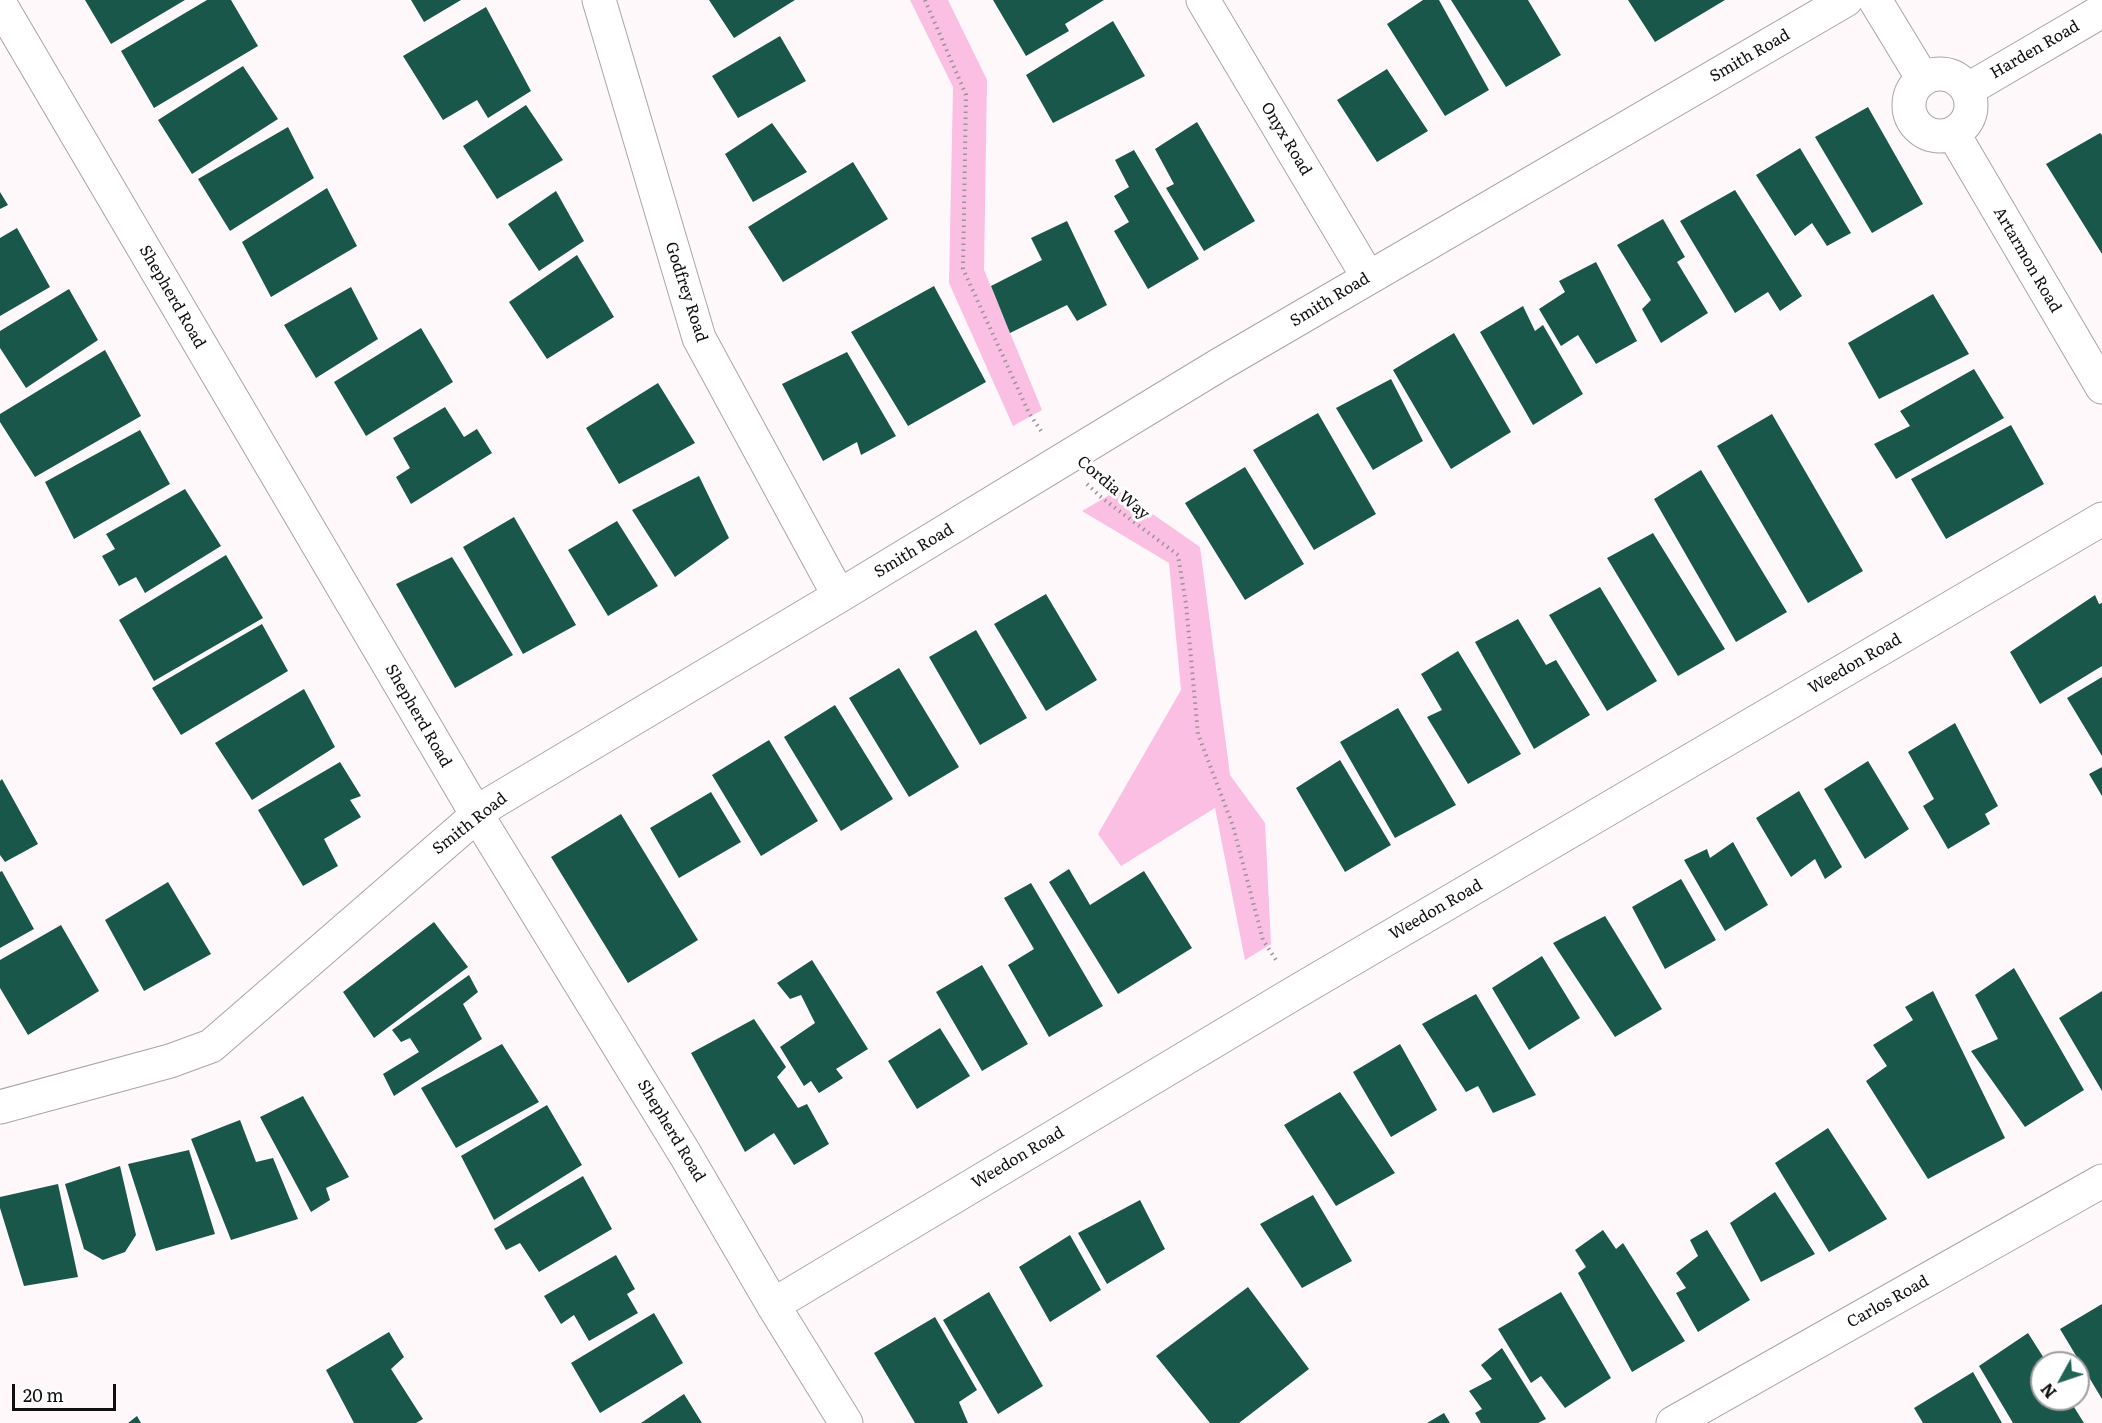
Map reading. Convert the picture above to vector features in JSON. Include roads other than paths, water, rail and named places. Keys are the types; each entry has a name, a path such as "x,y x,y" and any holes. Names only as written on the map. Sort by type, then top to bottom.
{"street":[{"name":"Godfrey Road","path":"599,0 699,338 839,596"},
{"name":"Onyx Road","path":"1203,0 1368,277"},
{"name":"Smith Road","path":"0,1107 170,1061 211,1046 477,815 501,798 1368,277 1846,0"},
{"path":"1875,0 1923,79"},
{"name":"Shepherd Road","path":"0,4 477,815 686,1154 773,1305 846,1423"},
{"name":"Harden Road","path":"1967,90 2102,11"},
{"path":"1947,74 1962,83 1967,90 1971,98 1969,115 1966,122 1953,133 1935,135 1918,127 1913,119 1910,111 1911,93 1923,79 1930,75 1947,74"},
{"name":"Artarmon Road","path":"1953,133 2102,387"},
{"name":"Weedon Road","path":"773,1305 1296,992 2102,519"},
{"name":"Carlos Road","path":"1673,1423 2102,1181"}]}
